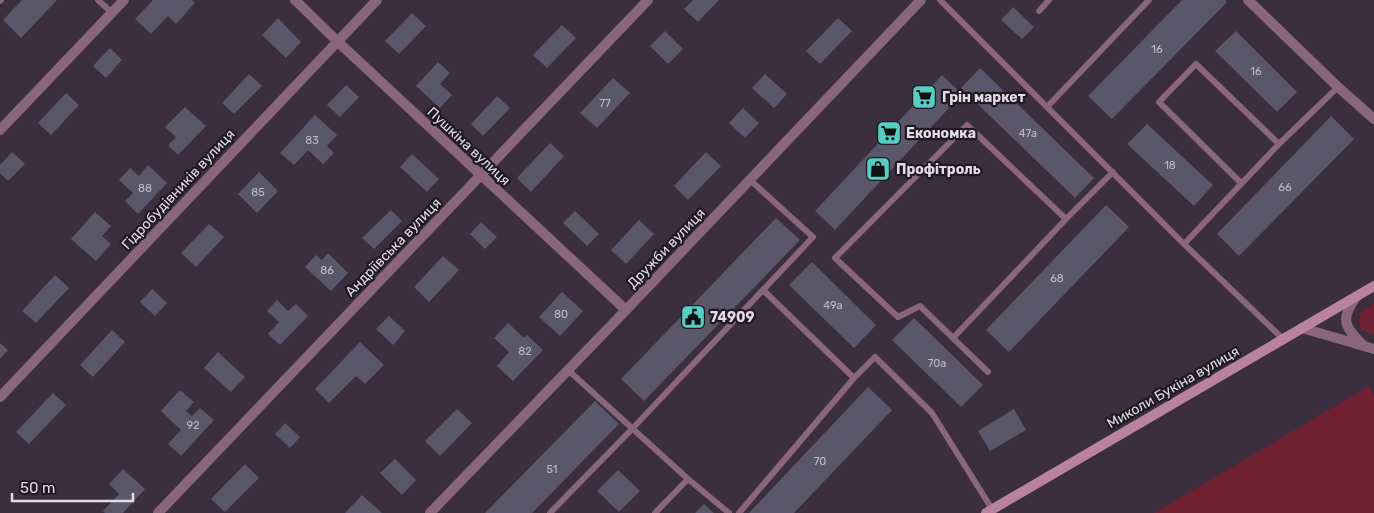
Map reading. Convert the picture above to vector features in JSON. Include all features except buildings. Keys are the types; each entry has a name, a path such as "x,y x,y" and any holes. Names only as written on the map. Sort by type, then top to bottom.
{"street":[{"path":"0,130 124,0"},
{"name":"Пушкіна вулиця","path":"295,0 337,42 626,310"},
{"name":"Гідробудівників вулиця","path":"0,397 377,0"},
{"name":"Андріївська вулиця","path":"158,513 648,0"},
{"name":"Дружби вулиця","path":"430,513 921,0"},
{"path":"1248,0 1374,119"},
{"name":"Миколи Букіна вулиця","path":"989,511 1374,286"},
{"path":"1357,296 1346,315 1347,326 1353,335 1369,348"},
{"path":"1302,328 1369,348"}],"lane":[{"path":"98,0 112,13"},
{"path":"940,0 1184,244 1283,339"},
{"path":"1039,11 1049,0"},
{"path":"1047,107 1149,0"},
{"path":"1241,183 1159,102 1196,64 1279,144"},
{"path":"1184,244 1279,144 1338,87"},
{"path":"988,372 920,306 898,318 836,258 967,125 1066,219"},
{"path":"953,338 1113,172"},
{"path":"550,513 813,237 750,180"},
{"path":"763,290 854,378"},
{"path":"739,513 854,378 875,357 932,413 989,511"},
{"path":"568,370 688,479 729,513"},
{"path":"655,513 688,479"}],"shaded area":[{"path":"1374,303 1374,335 1362,330 1358,321 1362,311"},
{"path":"1369,386 1374,395 1374,513 1154,513"}],"place":[{"name":"Грін маркет","path":"924,97"},
{"name":"Економка","path":"889,133"},
{"name":"Профітроль","path":"878,169"},
{"name":"74909","path":"693,317"}]}
